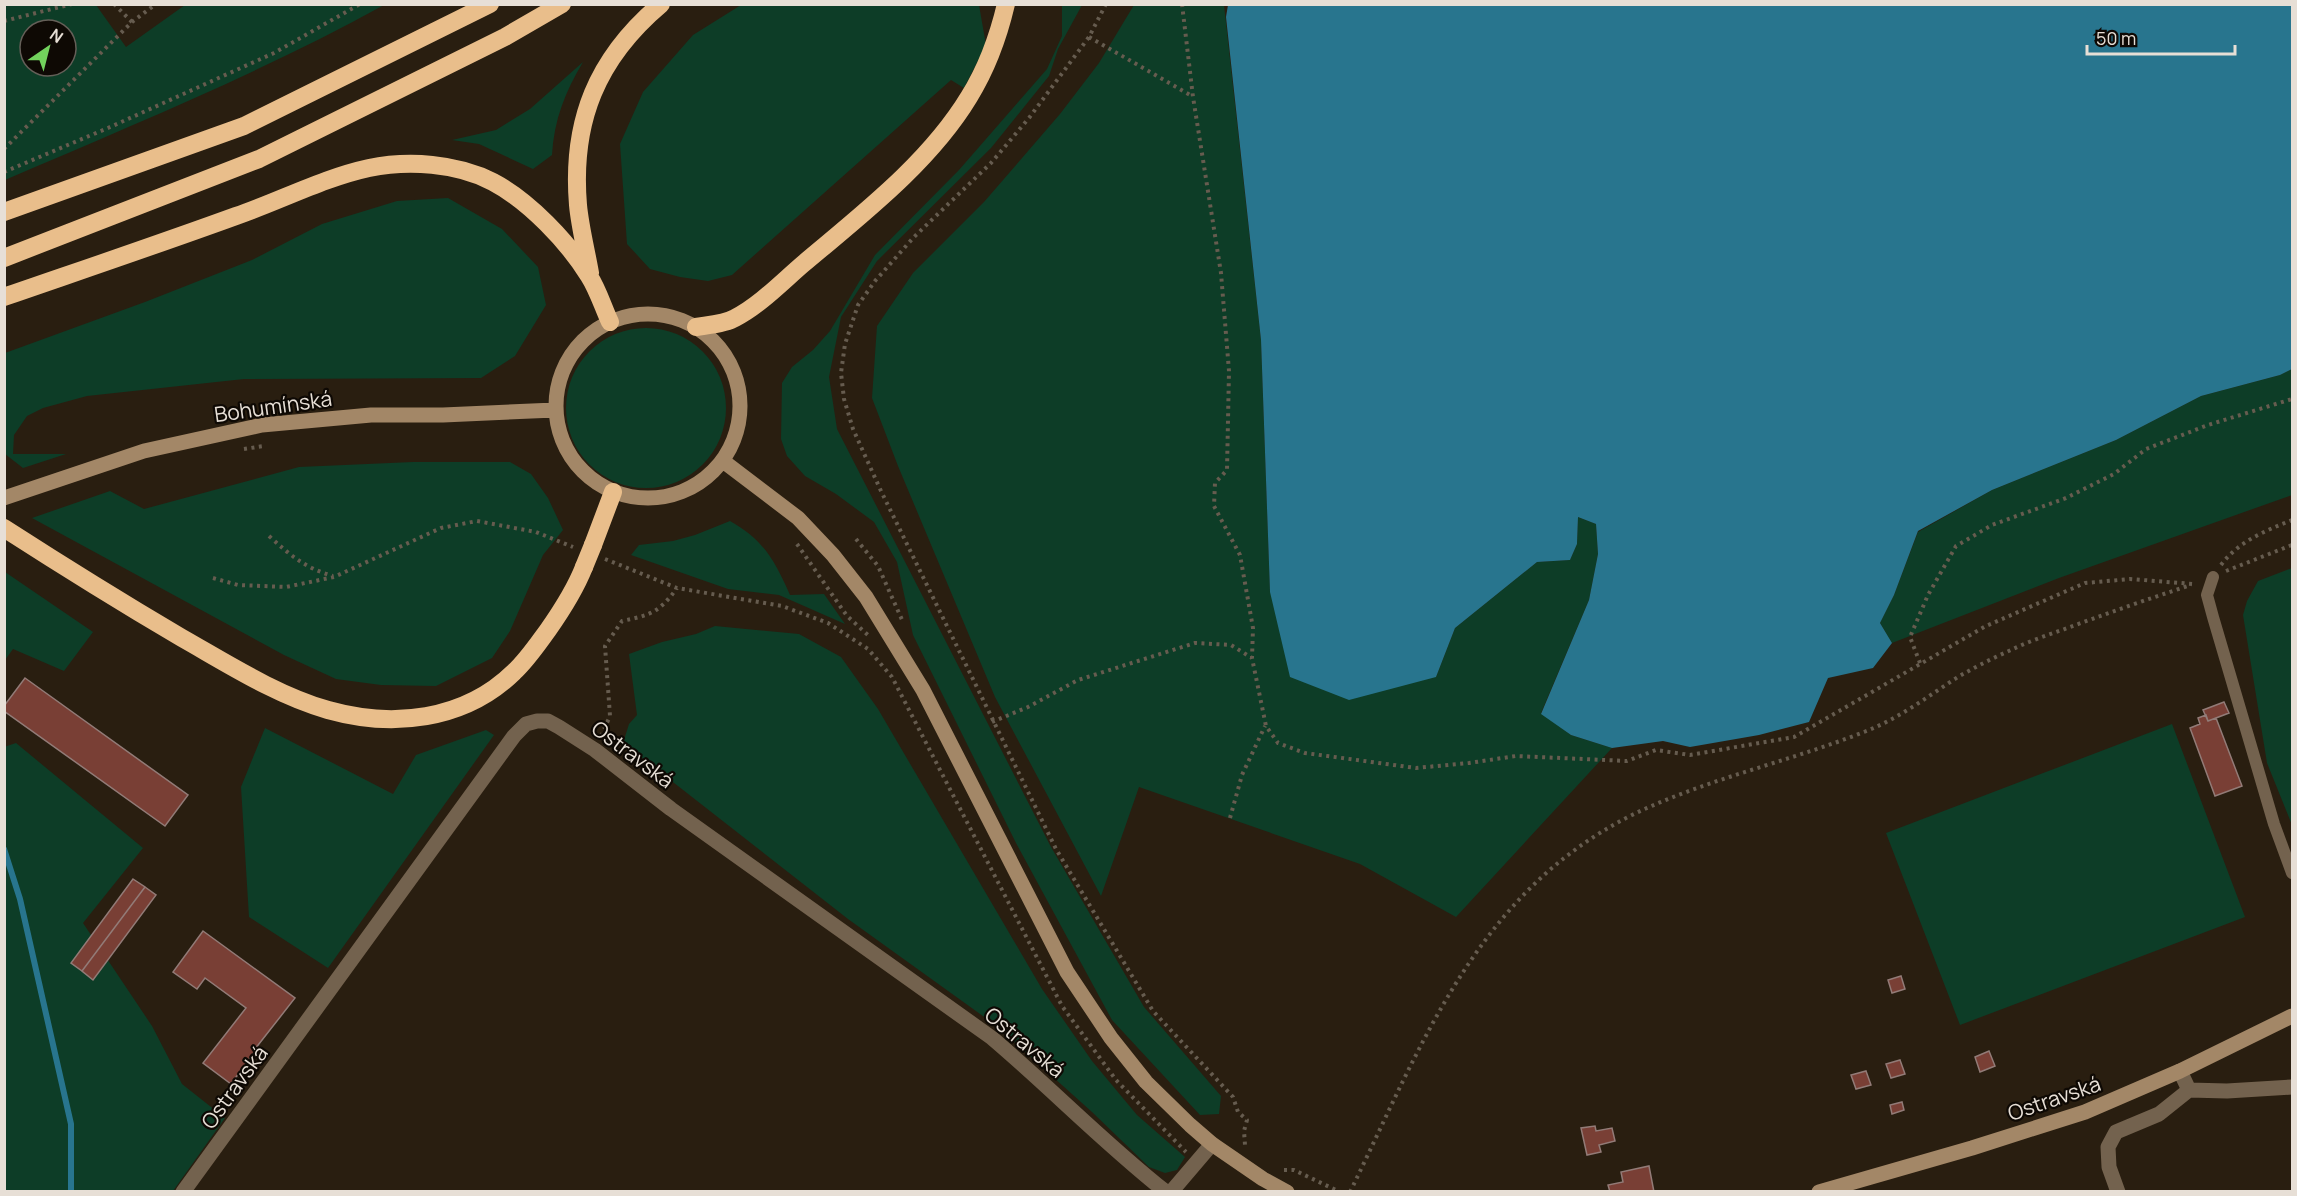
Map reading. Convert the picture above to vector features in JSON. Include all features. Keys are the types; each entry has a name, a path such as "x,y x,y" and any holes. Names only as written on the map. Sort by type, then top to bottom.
{"highway":[{"path":"4,212 244,126 490,4"},
{"path":"4,258 259,159 505,37 562,4"},
{"path":"609,322 591,278 578,207 578,146 593,89 609,60 621,43 661,4"},
{"path":"696,327 734,319 765,296 875,204 923,155 960,110 985,68 1006,4"},
{"path":"4,297 239,216 353,172 398,164 426,164 492,181 517,198 560,236 591,278"},
{"path":"4,528 91,585 272,688 325,709 385,720 434,716 455,709 484,695 503,682 521,665 547,631 576,586 613,492"}],"main road":[{"path":"634,315 660,315 684,321 696,327 721,350 737,380 740,397 739,422 732,446 723,461 704,481 680,494 660,498 639,498 613,492 597,484 572,459 558,427 555,410 558,383 569,358 587,337 609,322 634,315"},
{"name":"Bohumínská","path":"4,498 179,442 262,425 371,415 443,416 555,410"},
{"path":"723,461 798,518 833,555 866,597 923,690 1067,972 1095,1017 1146,1082 1190,1125 1212,1144 1263,1179 1287,1191"},
{"name":"Ostravská","path":"1819,1191 1972,1148 2085,1112 2180,1071 2292,1016"}],"street":[{"name":"Ostravská","path":"183,1191 522,727 537,720 548,721 595,750 671,809 992,1038 1027,1067 1130,1164 1166,1191"},
{"path":"2180,1071 2189,1090"},
{"path":"2118,1191 2109,1167 2108,1147 2116,1132 2159,1114 2189,1090 2227,1092 2292,1087"},
{"path":"1171,1191 1212,1144"}],"lane":[{"path":"2212,577 2207,595 2274,824 2292,873"}],"path":[{"path":"4,21 72,4"},
{"path":"114,4 132,22"},
{"path":"4,149 132,22 156,4"},
{"path":"4,172 274,53 360,4"},
{"path":"1106,4 1089,37 1029,118 991,163 914,237 874,281 858,305 845,344 842,363 844,399 853,429 881,491 1056,849 1153,1011 1233,1097 1238,1112 1247,1120 1244,1144 1249,1151"},
{"path":"1182,4 1193,97 1221,273 1229,371 1227,470 1215,483 1214,506 1240,555 1253,628 1252,658 1266,726 1278,743 1305,753 1416,768 1516,756 1627,760 1656,750 1690,755 1794,737 1986,626 2085,583 2130,579 2193,584"},
{"path":"1089,37 1193,97"},
{"path":"1920,663 1910,637 1928,595 1956,546 1992,525 2066,498 2114,474 2146,449 2208,425 2292,399"},
{"path":"2212,577 2231,552 2259,533 2292,520"},
{"path":"213,578 238,585 286,587 334,577 441,528 477,521 536,532 556,540"},
{"path":"269,536 312,570 334,577"},
{"path":"794,538 847,616 876,642 868,649"},
{"path":"856,539 878,566 904,625"},
{"path":"1350,1191 1439,1009 1468,962 1510,909 1533,885 1566,856 1598,834 1634,815 1725,778 1864,732 1909,710 1960,676 2014,648 2212,577 2292,545"},
{"path":"620,565 677,588 782,606 828,623 868,649 892,677 1062,1006 1116,1080 1186,1152 1198,1161"},
{"path":"595,750 610,716 605,646 622,621 648,615 665,605 677,588"},
{"path":"992,722 1028,707 1078,680 1195,643 1231,645 1252,658"},
{"path":"1230,818 1242,775 1266,726"},
{"path":"1280,1169 1294,1170 1340,1191"}],"green space":[{"path":"5,4 96,5 126,47 185,5 384,5 292,53 5,180"},
{"path":"741,5 979,5 986,45 964,88 951,80 732,275 708,281 650,269 627,244 620,144 643,92 693,35"},
{"path":"1062,5 1082,5 1058,49 1049,76 991,148 877,261 841,317 829,377 837,429 1051,847 1144,1007 1221,1096 1219,1114 1200,1115 1112,1020 1016,843 913,635 897,562 874,522 836,494 805,476 787,456 781,439 782,383 792,367 813,350 830,331 875,255 959,170 1047,69 1062,36"},
{"path":"1134,5 1224,5 1261,340 1270,592 1436,677 1455,628 1537,562 1570,560 1577,544 1578,517 1596,524 1598,554 1589,600 1541,713 1571,735 1612,748 1456,917 1360,864 1139,787 1101,896 995,697 898,466 872,398 877,326 913,273 984,202 1060,114 1099,63"},
{"path":"583,62 562,107 555,130 552,155 533,169 479,144 452,140 496,130 530,109"},
{"path":"448,198 502,229 538,267 546,305 515,356 481,378 244,379 87,396 43,408 27,416 14,435 13,454 66,454 23,468 5,454 5,353 252,260 322,224 397,201"},
{"path":"646,328 662,329 677,334 691,341 703,351 713,363 720,377 725,392 725,424 720,439 713,453 703,465 691,475 677,482 662,487 646,488 630,487 615,482 601,475 589,465 579,453 572,439 567,424 566,408 567,392 572,377 579,363 589,351 601,341 615,334 630,329"},
{"path":"2292,369 2292,495 2059,578 1892,643 1880,623 1894,595 1918,532 1992,490 2116,440 2201,396 2280,375"},
{"path":"413,462 510,462 531,474 548,498 563,530 543,555 510,631 492,658 436,686 381,685 336,679 284,655 32,518 110,491 144,509 299,467"},
{"path":"730,521 752,536 767,552 790,595 824,594 845,624 779,595 728,589 631,555 639,545 673,541"},
{"path":"2292,568 2292,825 2267,763 2243,615 2247,601 2258,581"},
{"path":"5,572 93,632 64,671 13,649 5,660"},
{"path":"715,626 799,634 841,657 878,709 1042,989 1092,1061 1137,1115 1185,1157 1177,1170 1165,1173 1149,1167 994,1024 848,919 623,743 629,724 637,715 629,654"},
{"path":"2172,724 2245,917 1960,1025 1886,833"},
{"path":"265,728 393,794 416,755 486,730 494,735 328,968 249,917 241,787"},
{"path":"16,743 143,848 83,923 152,1026 182,1084 225,1118 173,1191 5,1192 4,747"}],"water":[{"path":"1228,5 2292,5 2292,369 2280,375 2201,396 2116,440 1992,490 1918,531 1894,595 1880,623 1892,643 1873,668 1828,678 1809,722 1759,735 1690,747 1663,741 1612,748 1571,735 1541,714 1589,600 1598,554 1596,524 1578,517 1577,544 1570,560 1537,562 1455,628 1436,677 1349,700 1290,677 1270,592 1261,340 1226,17"}],"building":[{"path":"25,678 188,795 165,826 4,711 4,706"},
{"path":"2224,702 2229,713 2208,721 2203,710"},
{"path":"2206,715 2208,721 2216,718 2242,786 2215,796 2190,728 2200,724 2198,718"},
{"path":"133,879 145,887 82,971 71,963"},
{"path":"145,887 156,895 93,980 82,971"},
{"path":"203,931 295,998 231,1084 203,1063 246,1008 205,978 197,989 173,972"},
{"path":"1901,976 1905,989 1892,993 1888,980"},
{"path":"1989,1051 1995,1066 1980,1072 1975,1057"},
{"path":"1900,1060 1905,1074 1891,1078 1886,1064"},
{"path":"1866,1071 1871,1085 1856,1089 1851,1075"},
{"path":"1902,1102 1904,1110 1892,1114 1890,1105"},
{"path":"1595,1126 1596,1131 1612,1128 1615,1141 1599,1145 1601,1152 1587,1155 1581,1128"},
{"path":"1649,1166 1654,1192 1610,1192 1608,1185 1623,1182 1621,1172"}],"waterway":[{"path":"4,849 20,899 71,1124 71,1192"}]}
